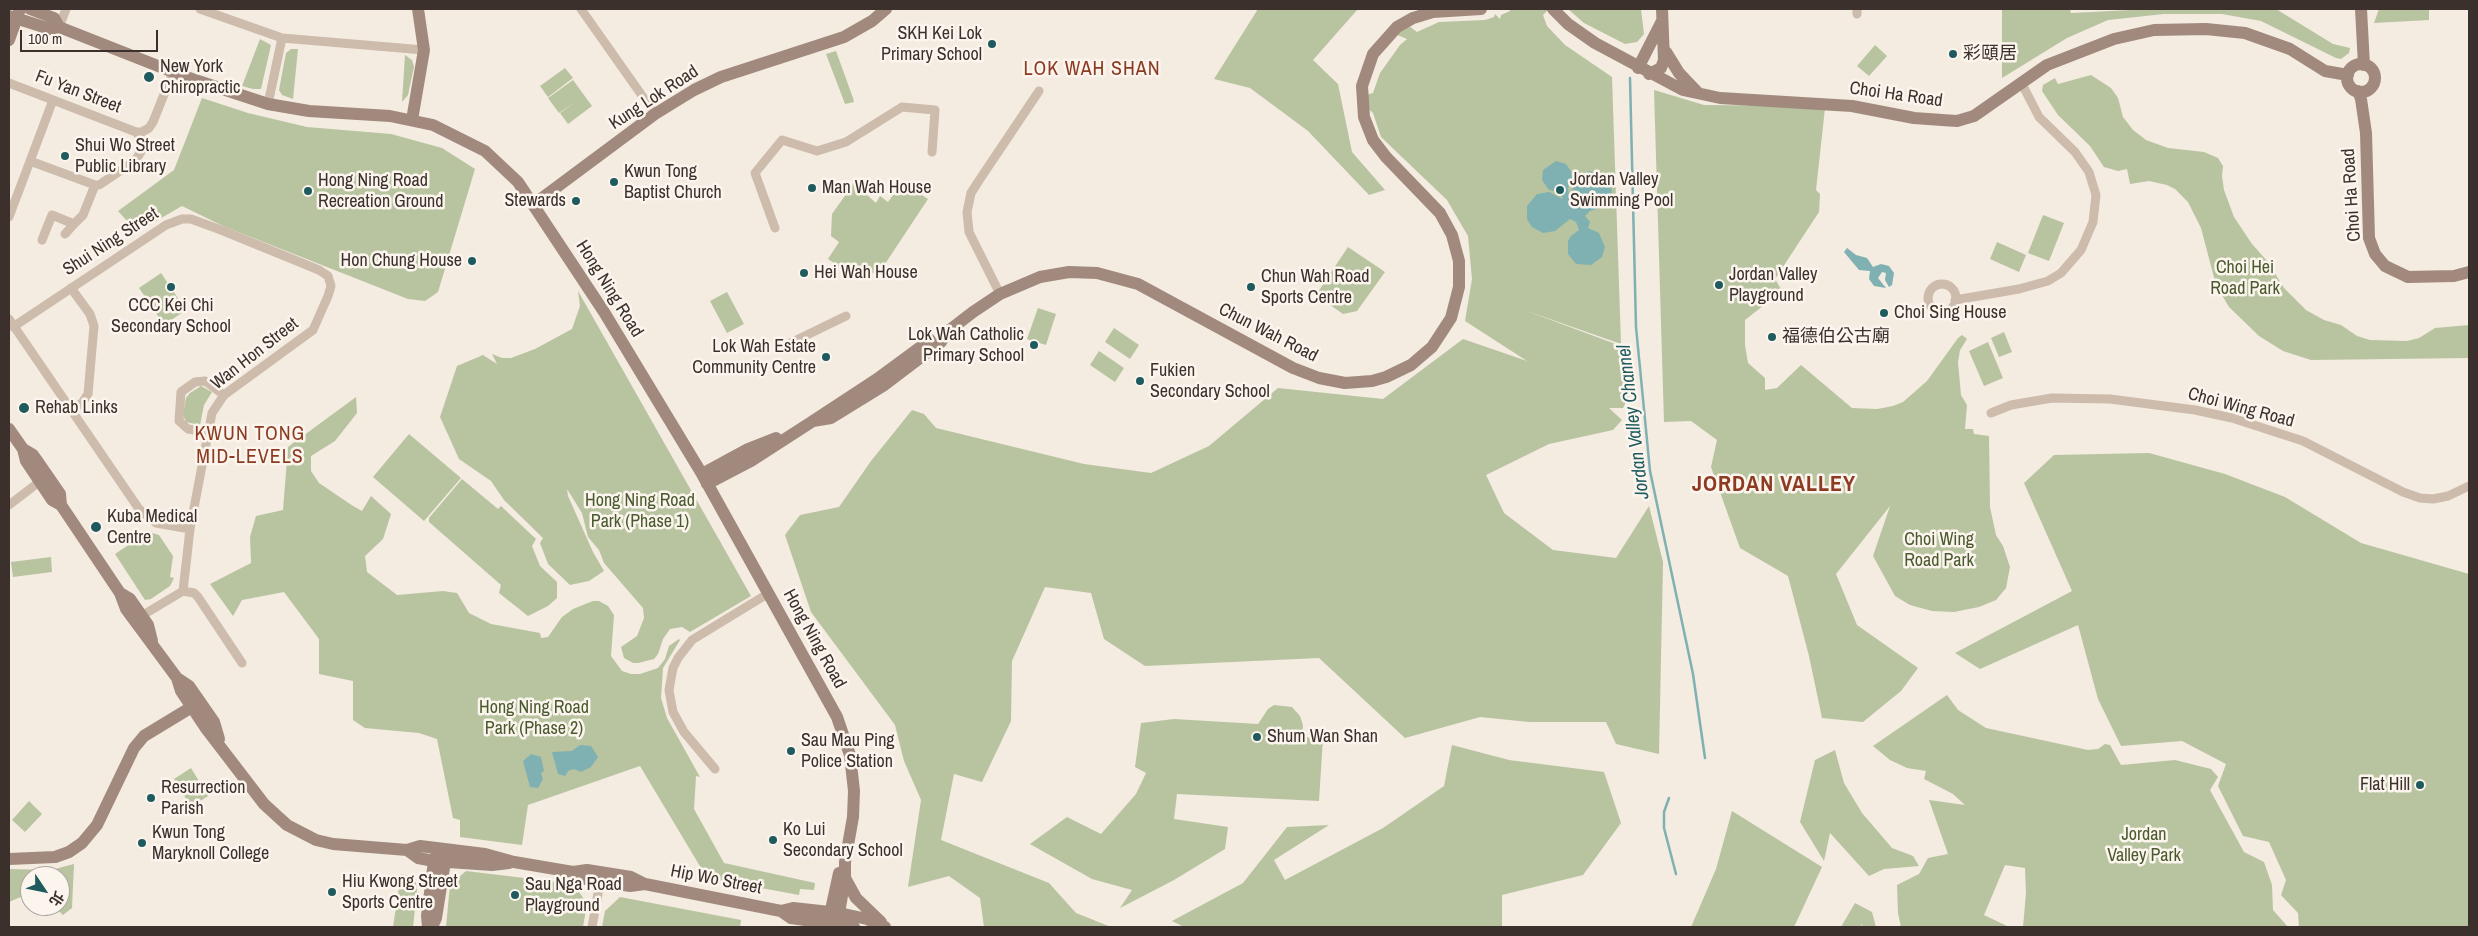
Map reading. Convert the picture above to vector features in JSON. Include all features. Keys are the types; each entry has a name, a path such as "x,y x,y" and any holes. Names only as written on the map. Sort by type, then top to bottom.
{"main road":[{"name":"Hong Ning Road","path":"30,9 54,18 59,27"},
{"path":"412,120 424,50 418,9"},
{"name":"Kung Lok Road","path":"534,204 655,114 713,80 844,37 872,21 886,9"},
{"name":"Chun Wah Road","path":"705,479 751,461 799,428 813,421 831,418 875,392 941,342 947,332 1000,294 1040,277 1069,272 1097,273 1125,279 1150,290 1293,368 1319,378 1345,383 1372,381 1400,372 1432,347 1451,318 1459,287 1456,248 1447,224 1440,213 1386,157 1373,140 1364,117 1362,86 1373,54 1397,27 1428,13 1480,9"},
{"name":"Choi Ha Road","path":"1553,9 1568,24 1595,43 1643,71 1683,90 1702,96 1852,106 1914,118 1957,121 1974,116 2047,65 2114,39 2154,30 2206,29 2246,33 2290,49 2325,71 2348,75 2349,84 2358,91 2366,133 2369,238 2375,254 2385,266 2408,277 2448,277 2469,272"},
{"path":"2361,9 2364,65"},
{"name":"Hong Ning Road","path":"15,15 50,29 59,27 173,72 268,104 309,111 412,120 448,131 485,151 504,167 534,204 610,321 705,479 837,717 850,755 854,791 853,817 845,862 845,878 834,918"},
{"path":"9,40 15,15"},
{"path":"1662,15 1666,52 1661,68 1643,71 1662,15"},
{"path":"1666,52 1684,80 1702,96"},
{"path":"2348,75 2354,67 2364,65 2372,69 2375,80 2369,90 2358,91"},
{"name":"Hip Wo Street","path":"9,429 22,449 26,461 44,479 52,500 61,505 120,593 123,605 138,619 177,678 181,691 196,705 220,744 264,804 295,830 316,840 333,844 407,850 418,858 441,855 494,856 514,862 573,872 586,879 601,877 630,886 645,884 781,911 791,918 867,920 885,927"},
{"path":"9,859 55,857 82,844 97,825 139,741 149,731 196,705"},
{"path":"430,927 436,918 441,855"},
{"name":"Hong Ning Road","path":"834,918 837,878 845,862"},
{"path":"845,878 856,898 885,927"},
{"name":"Hip Wo Street","path":"834,918 854,927"}],"street":[{"path":"59,27 66,9"},
{"path":"200,9 282,38 424,50"},
{"path":"581,9 655,114"},
{"path":"268,104 282,38"},
{"path":"136,132 142,132 149,128 153,122 173,72"},
{"name":"Fu Yan Street","path":"9,82 136,132"},
{"path":"1955,300 2034,286 2048,280 2072,262 2088,237 2093,222 2096,195 2089,172 2075,152 2039,117 2022,84"},
{"path":"1000,294 969,232 967,221 968,203 978,182 1039,91"},
{"path":"9,217 53,100"},
{"path":"774,228 755,173 782,140 817,151 846,142 902,107 935,110 932,152"},
{"path":"30,161 94,185 99,185 129,166 140,156 142,141 136,132"},
{"path":"65,234 83,214 94,185"},
{"path":"42,240 52,215 74,224"},
{"name":"Shui Ning Street","path":"11,323 71,288 166,225 182,218 199,222 319,270"},
{"name":"Wan Hon Street","path":"183,591 190,529 212,413 224,395 313,330 331,286 328,276 319,270"},
{"path":"71,288 90,314 94,326 88,394 82,403 73,409"},
{"path":"778,349 846,316"},
{"path":"11,323 73,409 139,509 156,523 190,529"},
{"path":"207,432 188,429 179,421 181,392 195,382 205,381 224,395"},
{"name":"Choi Wing Road","path":"1991,413 2011,406 2052,398 2110,399 2195,410 2232,418 2303,441 2404,492 2420,498 2433,499 2468,489"},
{"path":"9,506 44,479"},
{"path":"138,619 183,591 194,593 242,663"},
{"path":"715,769 684,732 673,712 669,690 673,668 684,649 692,640 769,593"},
{"path":"592,927 601,877"}],"green space":[{"path":"1258,9 1358,9 1313,60 1338,84 1352,152 1385,190 1369,195 1308,131 1250,88 1214,79"},
{"path":"1510,9 1549,9 1543,15 1547,26 1565,45 1612,77 1621,344 1524,310 1621,346 1629,396 1623,408 1609,408 1622,420 1613,430 1549,444 1486,475 1504,513 1553,550 1616,558 1649,506 1663,562 1659,754 1616,744 1606,722 1529,722 1480,717 1405,738 1319,658 1145,666 1104,639 1091,593 1045,587 1012,661 1011,721 982,782 954,774 941,840 1049,883 1076,913 1111,927 984,927 980,898 949,876 908,887 921,800 904,761 895,725 811,612 785,535 800,515 839,507 871,461 912,410 924,414 936,428 1084,464 1151,473 1209,446 1278,388 1383,399 1463,339 1527,361 1465,321 1472,279 1468,236 1447,200 1381,137 1373,113 1365,106 1366,95 1373,93 1380,73 1400,45 1407,39 1395,34 1409,26 1417,32 1439,22 1485,20 1494,17 1495,14 1500,19 1501,15 1510,11"},
{"path":"1568,9 1641,9 1644,34 1637,42 1625,44 1584,23"},
{"path":"2002,9 2070,9 2071,13 2151,9 2276,9 2333,44 2350,48 2349,53 2341,59 2261,21 2222,14 2164,14 2108,20 2067,38 2002,78"},
{"path":"2379,9 2429,9 2429,20 2374,23"},
{"path":"260,39 271,45 261,89 253,89 242,86"},
{"path":"1875,45 1887,56 1869,76 1857,66"},
{"path":"291,49 298,49 293,99 282,95 279,90 286,53"},
{"path":"836,51 854,102 845,104 826,54"},
{"path":"405,55 412,60 414,67 408,95 402,102"},
{"path":"565,68 573,78 548,97 540,86"},
{"name":"Choi Hei Road Park","path":"2091,75 2111,88 2118,98 2123,117 2133,130 2146,140 2168,148 2204,152 2218,158 2223,166 2224,190 2234,217 2252,244 2268,262 2284,288 2306,310 2324,320 2341,325 2357,336 2370,340 2407,341 2419,338 2435,328 2469,325 2469,358 2311,360 2283,351 2259,336 2229,307 2216,285 2201,228 2188,202 2175,189 2167,185 2149,181 2130,184 2127,169 2118,171 2104,167 2090,146 2058,115 2042,91 2043,85 2055,78 2058,84"},
{"path":"573,80 592,106 568,124 560,113 576,101 559,113 548,98"},
{"name":"Choi Wing Road Park","path":"1654,90 1704,105 1806,106 1825,108 1816,190 1820,194 1819,212 1775,279 1782,291 1745,320 1745,345 1748,363 1765,378 1765,390 1777,388 1801,365 1852,408 1877,409 1893,406 1903,402 1927,381 1958,338 1962,335 1967,339 1960,350 1958,362 1961,395 1967,405 1965,429 1973,429 1974,434 1989,436 1990,507 1996,535 2003,546 2010,567 2006,588 1996,600 1979,607 1954,612 1932,611 1910,605 1895,596 1873,556 1890,506 1836,574 1857,625 1918,668 1901,691 1863,722 1822,718 1809,656 1788,576 1740,548 1711,467 1717,440 1691,421 1664,422"},
{"name":"Hong Ning Road Recreation Ground","path":"202,98 248,113 307,127 391,134 442,148 475,169 438,292 425,301 408,299 223,226 182,206 137,232 118,211 174,170"},
{"path":"854,183 876,203 880,196 888,202 893,195 911,188 928,199 881,270 858,279 828,259 839,242 831,236 832,214"},
{"path":"2043,215 2064,223 2049,261 2028,253"},
{"path":"1997,242 2026,255 2019,272 1990,259"},
{"path":"1348,247 1385,272 1357,311 1343,314 1316,295"},
{"path":"161,273 186,310 164,325 139,288"},
{"name":"Hong Ning Road Park (Phase 1)","path":"578,291 751,596 690,632 682,627 670,629 654,659 638,663 633,663 624,658 621,647 637,636 644,618 643,608 604,563 599,550 588,537 582,513 567,489 568,496 593,552 604,571 589,581 570,585 548,564 540,543 543,538 504,500 491,481 459,459 440,417 457,366 483,355 497,364 492,354 502,358 511,358 535,349 572,329 580,306"},
{"path":"727,292 744,324 727,333 710,301"},
{"path":"1038,308 1056,314 1046,345 1027,339"},
{"path":"1114,328 1139,345 1130,359 1105,342"},
{"path":"2004,332 2012,352 1999,357 1991,338"},
{"path":"1988,342 2003,378 1984,386 1969,351"},
{"path":"1099,351 1124,368 1115,382 1090,365"},
{"path":"201,386 212,392 204,405 200,425 186,422 183,415 186,398"},
{"name":"Hong Ning Road Park (Phase 2)","path":"356,397 357,413 335,441 311,456 311,471 319,483 362,511 371,496 391,514 383,539 365,556 367,572 397,595 443,591 457,593 469,613 491,624 540,633 541,638 548,637 562,617 573,609 593,601 599,601 608,606 614,615 611,656 622,671 631,674 640,674 658,668 665,659 669,646 679,639 663,668 661,698 667,718 700,777 696,776 694,809 724,863 815,883 814,890 800,889 799,895 707,878 640,766 528,805 522,845 460,837 460,820 453,818 437,739 419,733 365,728 353,720 353,681 319,674 319,639 284,592 242,600 233,616 210,584 251,563 250,537 256,516 283,510 288,447"},
{"path":"409,434 461,478 424,521 373,477"},
{"path":"2149,453 2225,474 2285,497 2361,543 2469,574 2469,927 2299,927 2298,913 2281,895 2286,880 2269,842 2243,836 2218,786 2226,764 2182,741 2121,746 2098,699 2078,625 1980,669 1955,653 2072,591 2024,483 2054,455"},
{"path":"462,479 498,509 501,506 536,539 532,546 540,566 557,582 557,598 548,606 528,616 499,593 501,585 429,522 429,518"},
{"path":"148,532 159,535 173,556 170,577 174,578 170,586 151,599 145,600 115,554"},
{"path":"51,557 52,572 13,577 11,562"},
{"name":"Jordan Valley Park","path":"1947,695 1958,710 1986,728 2088,750 2098,749 2105,744 2110,745 2121,765 2175,760 2211,769 2218,777 2210,790 2244,852 2264,862 2272,885 2273,910 2288,927 2023,927 2026,893 2025,868 2005,865 1984,915 2009,927 1901,927 1898,913 1897,885 1919,874 1928,858 1948,854 1929,800 1965,805 1953,794 1924,779 1926,771 1907,768 1890,760 1873,746"},
{"path":"1274,705 1292,707 1300,716 1303,725 1302,737 1323,738 1319,801 1177,794 1174,819 1228,827 1225,849 1174,880 1120,908 1132,890 1092,879 1030,844 1067,817 1101,834 1136,794 1146,773 1135,767 1141,723 1174,719 1258,724 1268,709"},
{"path":"1452,745 1509,760 1604,772 1621,823 1583,875 1502,895 1502,927 1184,927 1172,921 1243,883 1287,827 1329,825 1274,860 1285,880 1383,828 1444,786"},
{"path":"1835,750 1844,783 1862,813 1892,848 1913,856 1919,866 1884,869 1869,876 1830,833 1824,861 1800,822 1815,760"},
{"path":"191,768 208,796 191,807 174,779"},
{"path":"29,801 42,814 25,832 12,820"},
{"path":"1732,811 1822,867 1794,927 1691,927 1716,869"},
{"path":"74,864 72,908 70,910 70,866 66,866"},
{"path":"9,869 20,869 20,897 9,902"},
{"name":"Sau Nga Road Playground","path":"466,871 574,884 587,904 583,927 446,927 450,885"},
{"path":"401,874 412,877 416,883 413,927 393,927"},
{"name":"Sau Nga Road Playground","path":"620,897 741,920 740,927 602,927 605,911"},
{"path":"1855,903 1872,912 1876,927 1862,927 1862,923 1861,927 1841,927"}],"water":[{"path":"1556,161 1566,164 1571,171 1572,179 1568,188 1569,195 1572,194 1577,178 1589,171 1603,174 1611,183 1612,196 1606,206 1590,211 1585,216 1590,222 1588,228 1599,233 1605,247 1602,257 1591,265 1576,264 1568,254 1568,241 1579,230 1576,222 1570,219 1555,231 1543,233 1532,227 1527,219 1527,206 1537,194 1549,192 1563,199 1560,192 1549,190 1542,180 1543,170"},
{"path":"1847,248 1856,255 1867,258 1873,267 1881,264 1889,266 1894,273 1892,285 1889,287 1885,280 1886,273 1882,272 1878,278 1886,288 1874,286 1869,279 1870,271 1859,270 1844,252"},
{"path":"580,745 591,746 598,757 591,767 581,772 574,769 568,771 565,776 558,774 552,752 572,751"},
{"path":"531,754 541,757 544,771 541,773 543,779 538,788 530,787 523,761"}],"waterway":[{"name":"Jordan Valley Channel","path":"1630,78 1636,327 1650,471 1693,674 1705,758"},
{"name":"Jordan Valley Channel","path":"1669,798 1664,812 1664,828 1676,874"}],"place":[{"name":"SKH Kei Lok Primary School","path":"992,44"},
{"name":"彩頤居","path":"1953,54"},
{"name":"New York Chiropractic","path":"149,77"},
{"name":"Shui Wo Street Public Library","path":"65,156"},
{"name":"Kwun Tong Baptist Church","path":"614,182"},
{"name":"Man Wah House","path":"812,188"},
{"name":"Jordan Valley Swimming Pool","path":"1560,190"},
{"name":"Hong Ning Road Recreation Ground","path":"308,191"},
{"name":"Stewards","path":"576,201"},
{"name":"Hon Chung House","path":"472,261"},
{"name":"Hei Wah House","path":"804,273"},
{"name":"Jordan Valley Playground","path":"1719,285"},
{"name":"CCC Kei Chi Secondary School","path":"171,287"},
{"name":"Chun Wah Road Sports Centre","path":"1251,287"},
{"name":"Choi Sing House","path":"1884,313"},
{"name":"福德伯公古廟","path":"1772,337"},
{"name":"Lok Wah Catholic Primary School","path":"1034,345"},
{"name":"Lok Wah Estate Community Centre","path":"826,357"},
{"name":"Fukien Secondary School","path":"1140,381"},
{"name":"Rehab Links","path":"24,408"},
{"name":"Kuba Medical Centre","path":"96,527"},
{"name":"Shum Wan Shan","path":"1257,737"},
{"name":"Sau Mau Ping Police Station","path":"791,751"},
{"name":"Flat Hill","path":"2420,785"},
{"name":"Resurrection Parish","path":"151,798"},
{"name":"Ko Lui Secondary School","path":"773,840"},
{"name":"Kwun Tong Maryknoll College","path":"142,843"},
{"name":"Hiu Kwong Street Sports Centre","path":"332,892"},
{"name":"Sau Nga Road Playground","path":"515,895"}],"district":[{"name":"LOK WAH SHAN","path":"1092,70"},
{"name":"KWUN TONG MID-LEVELS","path":"250,446"},
{"name":"JORDAN VALLEY","path":"1774,485"}]}
